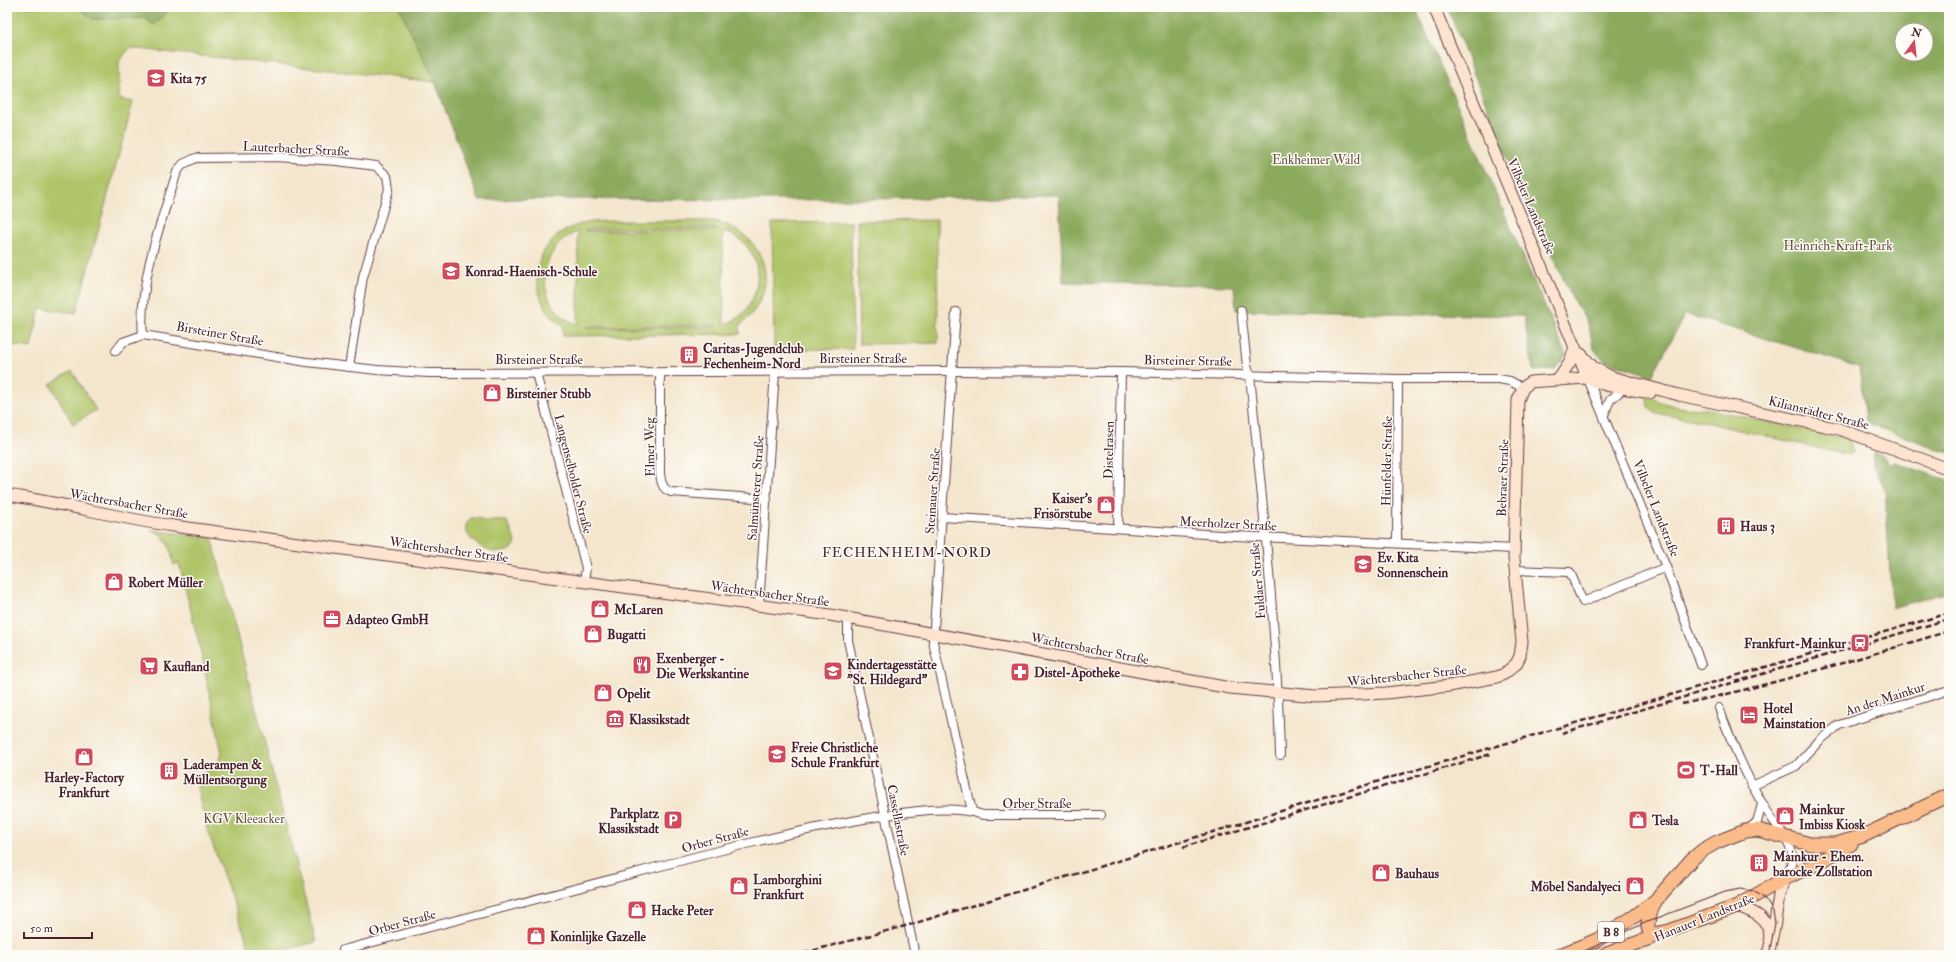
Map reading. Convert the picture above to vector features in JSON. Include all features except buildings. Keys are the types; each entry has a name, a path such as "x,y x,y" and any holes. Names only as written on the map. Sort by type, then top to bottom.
{"main road":[{"name":"Hanauer Landstraße","path":"1604,955 1737,906 1784,879 1818,863 1863,836 1949,796"},
{"name":"Hanauer Landstraße","path":"1560,955 1596,940 1656,900 1692,859 1703,850 1717,842 1745,831 1764,831 1784,838 1810,844 1827,845 1863,836"},
{"path":"1656,900 1648,915 1647,924 1655,933 1668,931"}],"street":[{"name":"Vilbeler Landstraße","path":"1434,7 1666,567 1701,665"},
{"name":"Lauterbacher Straße","path":"143,335 141,316 152,256 177,172 183,164 196,158 231,157 283,158 364,164 380,169 389,180 389,189 363,277 349,367"},
{"name":"Fuldaer Straße","path":"1241,310 1247,366 1250,375 1265,536 1278,694 1280,756"},
{"name":"Steinauer Straße","path":"956,312 933,642 972,811"},
{"name":"Birsteiner Straße","path":"116,351 123,342 143,335 301,361 349,367 429,373 660,374 951,371 1121,372 1398,379 1504,379 1516,383 1523,388"},
{"path":"1558,380 1568,366 1575,348 1593,367 1615,378"},
{"name":"Salmünsterer Straße","path":"759,606 775,372"},
{"name":"Distelrasen","path":"1118,528 1121,372"},
{"name":"Langenselbolder Straße","path":"536,373 586,568 584,580"},
{"name":"Elmer Weg","path":"660,374 660,480 664,488 671,492 767,499"},
{"path":"1523,388 1530,382 1615,378"},
{"name":"Kilianstädter Straße","path":"1615,378 1679,395 1839,429 1949,469"},
{"name":"Hünfelder Straße","path":"1397,543 1398,379"},
{"name":"Kilianstädter Straße","path":"1588,379 1623,389 1654,394 1679,395"},
{"name":"Bebraer Straße","path":"1520,656 1522,642 1514,570 1514,549 1518,400 1523,388"},
{"path":"1604,415 1610,400 1623,389"},
{"name":"Wächtersbacher Straße","path":"7,495 44,501 137,521 584,580 848,618 1230,688 1278,694 1316,696 1351,695 1449,686 1504,674 1516,664 1520,656"},
{"name":"Meerholzer Straße","path":"942,517 1514,549"},
{"name":"Vilbeler Landstraße","path":"1514,570 1570,572 1583,602 1666,567"},
{"name":"Cassellastraße","path":"848,618 848,640 915,955"},
{"name":"An der Mainkur","path":"1752,786 1796,766 1820,740 1839,725 1949,690"},
{"path":"1719,708 1734,750 1752,786 1791,849 1791,864 1784,879 1779,896 1775,924 1768,954"},
{"path":"1745,831 1757,822 1762,804"},
{"name":"Orber Straße","path":"343,950 755,841 838,823 936,810 972,811 983,815 1101,815"},
{"path":"1737,906 1755,912 1766,923 1770,938 1768,954"}],"green space":[{"path":"7,7 78,7 93,19 145,18 154,25 173,7 399,7 435,82 130,48 119,61 119,99 133,102 76,313 40,308 31,348 7,344"},
{"path":"78,7 173,7 154,25 145,18 93,19"},
{"name":"Enkheimer Wald","path":"399,7 1415,7 1566,355 1555,369 1533,370 1524,316 1236,310 1234,286 1063,282 1059,195 818,200 479,200 435,82"},
{"name":"Heinrich-Kraft-Park","path":"1447,7 1949,7 1949,453 1870,424 1866,420 1859,367 1685,314 1652,376 1606,361 1600,356 1593,347 1586,320 1576,305 1524,198"},
{"path":"937,220 938,343 859,344 857,221"},
{"path":"605,221 714,221 732,227 747,237 757,250 763,264 765,280 762,296 754,311 740,325 740,334 563,336 563,326 552,317 544,305 537,284 538,267 543,253 548,245 561,233 571,227 582,224","holes":["710,228 718,230 585,231 590,229","723,231 728,232 747,246 754,258 757,271 757,285 753,298 746,309 737,318 724,324","574,233 578,233 578,325 567,320 558,312 547,293 545,282 545,270 549,259 559,244","718,325 712,327 586,327"]},
{"path":"851,222 853,349 774,350 772,223"},
{"path":"72,371 96,410 73,424 50,384"},
{"path":"1647,396 1678,407 1693,409 1702,408 1849,439 1853,452 1848,455 1700,421 1655,413 1648,408"},
{"path":"1875,452 1884,457 1889,465 1895,462 1949,481 1949,592 1892,608 1885,489 1873,466 1873,457"},
{"path":"471,518 478,518 484,521 507,521 516,543 509,550 500,552 490,551 480,546 472,540 467,532 466,525"},
{"name":"KGV Kleeacker","path":"151,530 212,538 316,942 264,955 252,955 207,829 197,788 202,775 218,762 222,754 201,652 179,563 174,565 165,539 157,532"}],"tram line":[{"path":"1576,955 1647,922 1725,892 1740,889 1753,891 1760,895 1765,899 1773,911 1775,923 1769,955"}],"railway":[{"path":"796,955 909,925 1412,771 1949,613"},
{"path":"1562,733 1949,619"},
{"path":"1682,704 1783,680 1949,631"},
{"path":"1183,847 1491,754"}],"place":[{"name":"Kita 75","path":"156,78"},
{"name":"Konrad-Haenisch-Schule","path":"451,271"},
{"name":"Caritas-Jugendclub Fechenheim-Nord","path":"689,355"},
{"name":"Birsteiner Stubb","path":"492,393"},
{"name":"Kaiser's Frisörstube","path":"1106,505"},
{"name":"Haus 3","path":"1726,526"},
{"name":"Ev. Kita Sonnenschein","path":"1363,564"},
{"name":"Robert Müller","path":"114,582"},
{"name":"McLaren","path":"600,609"},
{"name":"Adapteo GmbH","path":"332,619"},
{"name":"Bugatti","path":"593,634"},
{"name":"Frankfurt-Mainkur","path":"1860,643"},
{"name":"Exenberger - Die Werkskantine","path":"642,665"},
{"name":"Kaufland","path":"149,666"},
{"name":"Kindertagesstätte \"St. Hildegard\"","path":"833,671"},
{"name":"Distel-Apotheke","path":"1020,672"},
{"name":"Opelit","path":"603,693"},
{"name":"Hotel Mainstation","path":"1749,715"},
{"name":"Klassikstadt","path":"615,719"},
{"name":"Freie Christliche Schule Frankfurt","path":"777,754"},
{"name":"Harley-Factory Frankfurt","path":"84,757"},
{"name":"T-Hall","path":"1686,770"},
{"name":"Laderampen & Müllentsorgung","path":"169,771"},
{"name":"Mainkur Imbiss Kiosk","path":"1785,816"},
{"name":"Parkplatz Klassikstadt","path":"673,820"},
{"name":"Tesla","path":"1638,820"},
{"name":"Mainkur - Ehem. barocke Zollstation","path":"1759,863"},
{"name":"Bauhaus","path":"1381,873"},
{"name":"Lamborghini Frankfurt","path":"739,886"},
{"name":"Möbel Sandalyeci","path":"1635,886"},
{"name":"Hacke Peter","path":"637,910"},
{"name":"Koninlijke Gazelle","path":"536,936"}],"district":[{"name":"FECHENHEIM-NORD","path":"907,552"}]}
